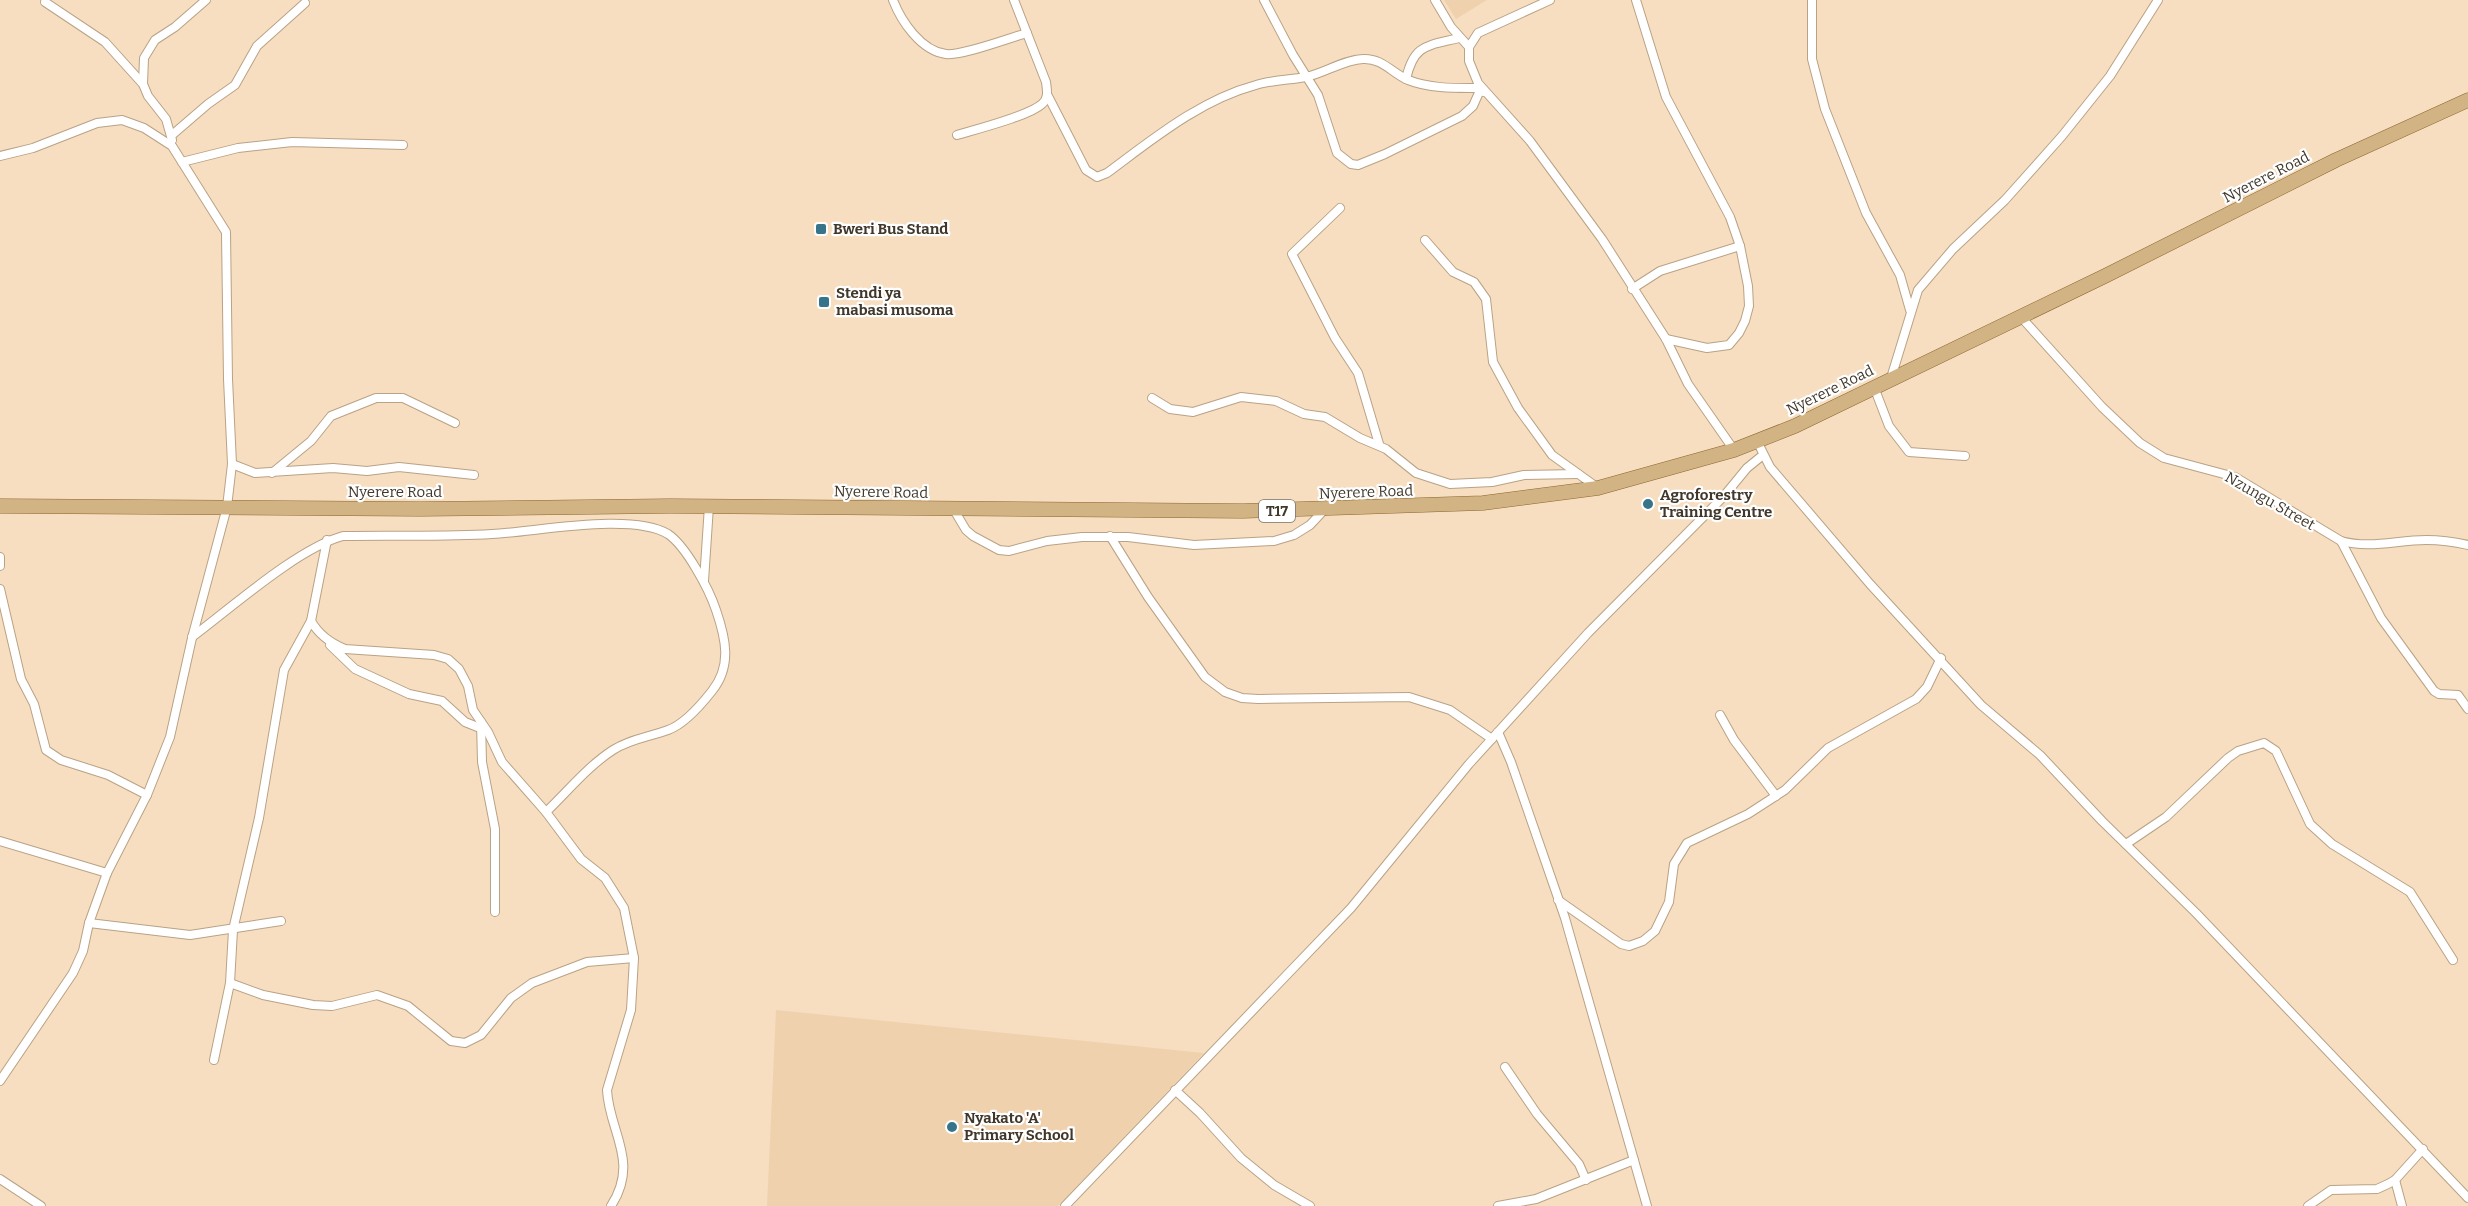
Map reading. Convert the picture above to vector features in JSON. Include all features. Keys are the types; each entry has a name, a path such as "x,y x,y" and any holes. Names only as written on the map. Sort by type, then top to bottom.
{"main road":[{"name":"Nyerere Road","path":"0,506 420,509 709,506 954,510 1324,510 1483,503 1598,488 1734,450 1795,426 2336,160 2468,100"}],"street":[{"path":"142,84 148,48 206,0"},
{"path":"893,0 906,28 931,47 946,54 1027,33"},
{"path":"1014,0 1046,82 1048,96 1086,170 1097,177 1107,173 1198,110 1227,94 1257,84 1307,77 1364,59 1379,62 1406,79 1428,86 1480,88 1530,141 1602,239 1666,339 1688,384 1734,450"},
{"path":"1264,0 1322,106 1333,146 1343,160 1351,164 1359,165 1385,154 1462,116 1473,106 1480,88"},
{"path":"1435,0 1459,38 1469,47"},
{"path":"1490,99 1478,83 1469,61 1469,47 1478,33 1550,0"},
{"path":"1636,0 1666,97 1718,190 1740,246 1748,286 1749,306 1739,333 1729,345 1715,348 1666,339"},
{"path":"1812,0 1812,59 1825,110 1866,213 1900,274 1910,312"},
{"path":"1891,378 1918,290 2005,200 2110,76 2158,0"},
{"path":"45,2 105,42 142,84 148,96 166,119 172,135 172,146"},
{"path":"172,135 208,104 236,85 258,46 305,3"},
{"path":"1406,79 1410,60 1418,51 1459,38"},
{"path":"957,135 1027,112 1043,104 1048,96"},
{"path":"0,156 33,148 97,123 122,120 144,128 172,146 226,232 228,379 232,464 227,507 192,638 170,737 147,795 107,873 89,923 83,951 73,973 0,1081"},
{"path":"182,162 238,148 292,142 403,146"},
{"path":"1340,208 1292,254 1335,338 1358,373 1379,444"},
{"path":"1425,240 1456,276 1474,282 1481,291 1488,305 1488,339 1498,375 1552,455 1598,488"},
{"path":"1632,289 1660,272 1740,246"},
{"name":"Nzungu Street","path":"2020,317 2102,407 2140,443 2164,458 2235,477 2341,541 2352,544 2384,545 2426,540 2468,545"},
{"path":"1874,387 1889,426 1909,452 1965,456"},
{"path":"1152,398 1170,409 1193,412 1241,397 1276,401 1304,414 1325,417 1360,438 1379,444 1416,473 1450,484 1492,482 1524,475 1578,474"},
{"path":"272,473 311,441 331,416 376,398 403,398 455,423"},
{"path":"1757,441 1770,467 1870,584 1941,658 1981,705 2040,755 2196,913 2468,1198"},
{"path":"1065,1206 1351,908 1495,735 1587,633 1724,496 1747,468 1763,455"},
{"path":"232,464 255,473 333,468 367,471 399,467 474,475"},
{"path":"704,582 709,506"},
{"path":"954,510 966,530 999,550 1010,551 1047,541 1082,537 1110,536 1194,545 1274,541 1294,535 1310,525 1324,510"},
{"path":"192,638 300,556 327,540 343,536 493,534 605,524 644,525 669,535 704,582 716,608 724,635 727,659 723,676 681,723 670,730 639,737 612,751 546,812"},
{"path":"1110,536 1148,597 1205,677 1225,692 1242,698 1258,699 1409,697 1428,700 1495,735 1511,762 1558,900 1647,1206"},
{"path":"214,1060 230,983 233,930 255,836 284,670 311,621 327,540"},
{"path":"2341,541 2381,618 2434,691 2439,694 2458,695 2468,709"},
{"path":"0,557 0,566"},
{"path":"0,589 15,643 21,679 34,704 46,750 61,760 108,775 147,795"},
{"path":"311,621 341,658 355,669 409,694 442,701 465,722 480,725"},
{"path":"325,638 345,649 418,653 447,659 459,669 468,686 473,710 502,762 546,812 581,859 605,878 616,893 630,931 634,958 631,1010 607,1090 608,1102 622,1146 623,1169 622,1184 611,1206"},
{"path":"1558,900 1621,944 1629,946 1643,941 1655,931 1666,913 1674,864 1682,847 1698,836 1740,818 1776,796 1828,748 1922,694 1941,658"},
{"path":"1720,715 1734,740 1776,796"},
{"path":"480,725 482,762 495,829 495,912"},
{"path":"2126,844 2166,817 2228,758 2238,752 2265,743 2276,751 2300,807 2310,824 2332,844 2410,892 2453,960"},
{"path":"0,841 107,873"},
{"path":"89,923 174,935 233,930 281,921"},
{"path":"230,983 263,995 313,1005 332,1006 377,995 408,1005 451,1041 465,1043 481,1035 511,998 532,983 587,963 634,958"},
{"path":"1505,1067 1537,1114 1579,1164 1586,1180"},
{"path":"1175,1090 1241,1158 1274,1185 1310,1206"},
{"path":"2308,1206 2331,1190 2377,1189 2395,1180 2423,1149"},
{"path":"1498,1206 1536,1198 1634,1160"},
{"path":"0,1179 41,1206"},
{"path":"2395,1180 2402,1206"}],"shaded area":[{"path":"1444,0 1487,0 1456,19"},
{"name":"Nyakato 'A' Primary School","path":"776,1010 1204,1053 1058,1206 767,1206"}],"place":[{"name":"Bweri Bus Stand","path":"821,229"},
{"name":"Stendi ya mabasi musoma","path":"824,302"},
{"name":"Agroforestry Training Centre","path":"1648,504"},
{"name":"Nyakato 'A' Primary School","path":"952,1127"}]}
